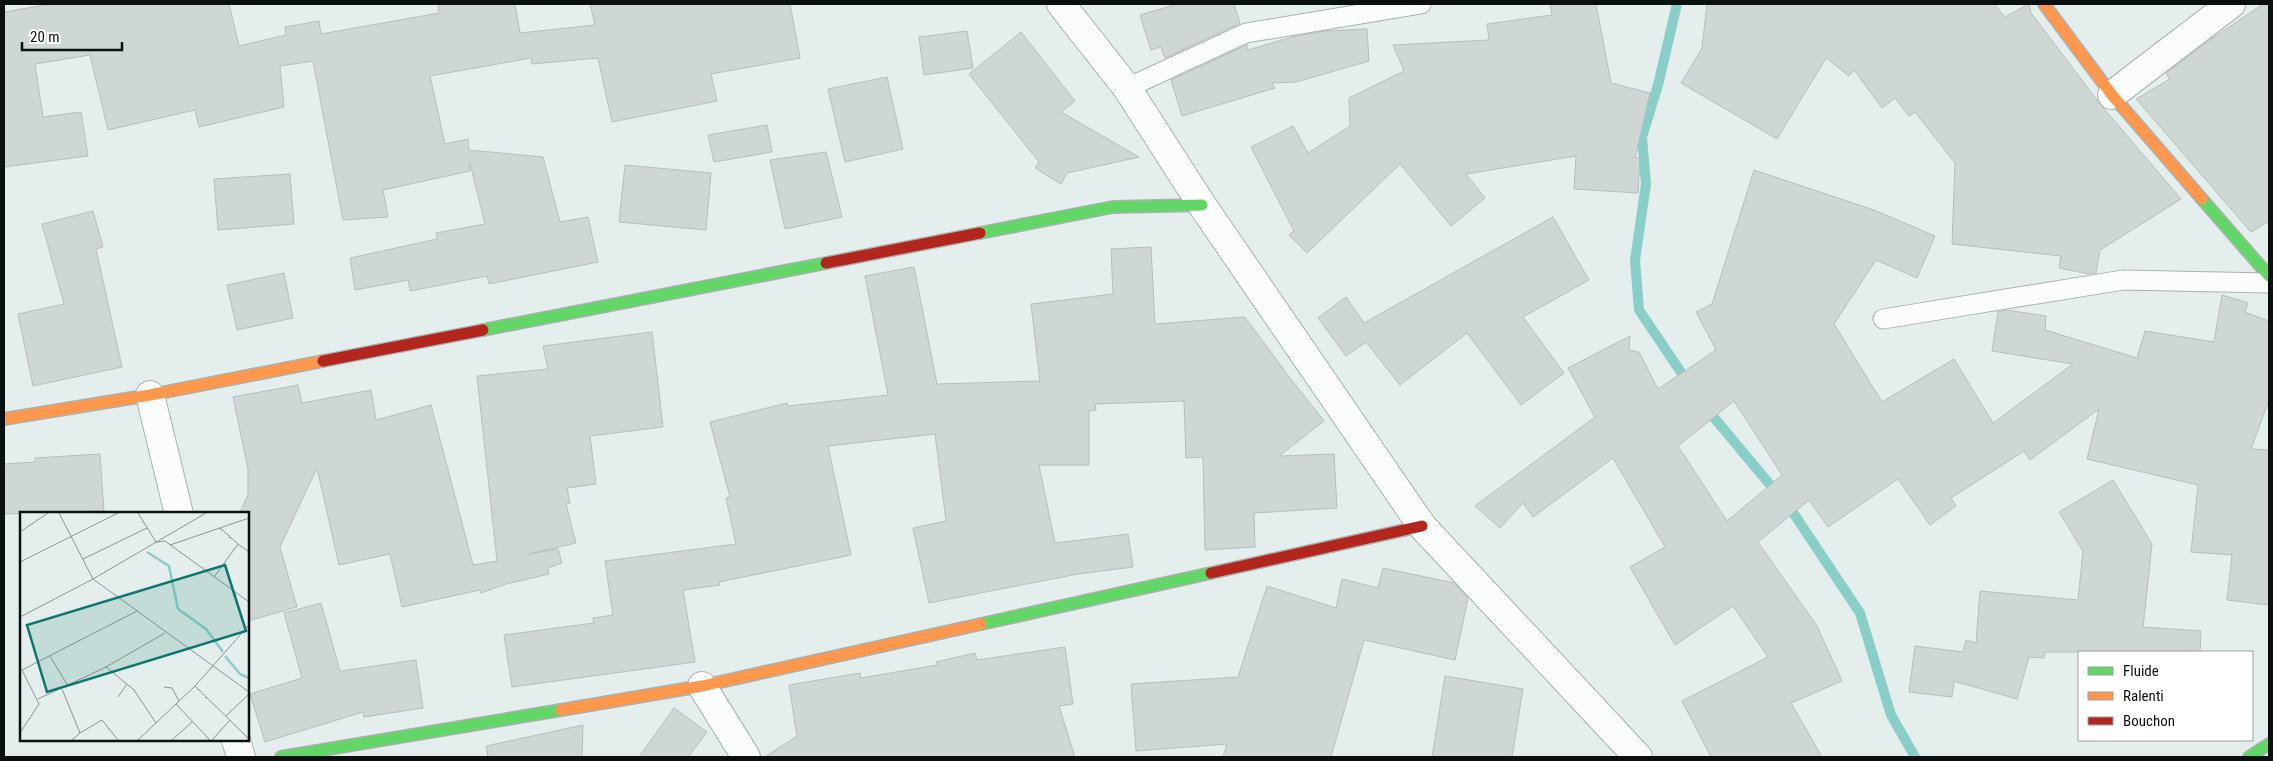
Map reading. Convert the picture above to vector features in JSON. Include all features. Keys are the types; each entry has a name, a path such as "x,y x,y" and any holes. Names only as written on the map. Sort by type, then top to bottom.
{"street":[{"path":"1061,4 1127,88 1202,205 1422,526 1638,757"},
{"path":"2044,4 2112,95 2269,276"},
{"path":"2112,95 2232,4"},
{"path":"4,419 150,395 1113,207 1202,205"},
{"path":"150,395 179,512"},
{"path":"281,757 702,686 1422,526"},
{"path":"702,686 746,757"},
{"path":"236,741 241,757"},
{"path":"2249,757 2269,744"}],"lane":[{"path":"1127,88 1246,33 1421,4"},
{"path":"1883,319 2123,280 2269,283"}],"building":[{"path":"51,4 229,4 239,46 286,35 285,27 319,21 321,34 439,13 438,4 515,4 520,33 595,25 590,4 790,4 800,58 711,74 717,101 612,122 598,58 532,64 531,58 430,76 445,144 468,139 469,150 543,157 560,222 588,217 598,262 489,284 487,276 410,291 408,280 355,290 350,258 437,239 436,233 485,224 470,163 470,171 383,190 388,217 343,220 313,61 280,66 284,107 199,127 195,110 108,130 90,55 35,64 43,117 81,112 88,156 4,167 4,12"},
{"path":"1177,4 1234,4 1240,23 1165,58 1161,47 1151,50 1140,15"},
{"path":"1550,4 1596,4 1611,83 1650,93 1635,158 1640,158 1638,193 1574,189 1576,156 1466,174 1485,198 1451,226 1400,164 1307,253 1289,235 1294,231 1251,147 1293,126 1308,153 1350,126 1349,98 1404,71 1393,45 1489,40 1487,24 1552,15"},
{"path":"1707,4 1994,4 2005,17 2029,4 2031,13 2100,104 2181,199 2100,250 2096,273 2089,274 2059,268 2061,256 1952,244 1955,163 1915,112 1909,116 1895,98 1882,108 1854,70 1849,76 1826,58 1777,139 1681,83 1702,48"},
{"path":"2263,4 2269,4 2269,221 2251,232 2136,99 2170,79 2166,73"},
{"path":"1367,29 1369,61 1296,82 1272,83 1275,88 1182,116 1171,80 1247,45 1248,50 1292,37 1325,31"},
{"path":"967,31 973,68 924,75 919,37"},
{"path":"1021,32 1075,101 1061,112 1139,157 1067,173 1061,184 1035,168 1039,162 969,74"},
{"path":"887,77 903,149 845,162 828,89"},
{"path":"767,125 772,152 714,162 708,135"},
{"path":"826,152 842,217 785,229 770,160"},
{"path":"625,165 711,173 706,230 619,222"},
{"path":"1754,170 1874,210 1935,236 1917,278 1876,260 1834,324 1882,402 1954,359 1993,423 2073,364 1992,351 1998,312 2006,310 2046,316 2045,330 2137,358 2145,331 2214,342 2222,295 2248,303 2245,312 2269,321 2269,400 2251,449 2269,450 2269,605 2227,600 2232,555 2191,552 2198,485 2087,459 2099,409 2030,460 2024,451 1951,498 1956,506 1930,525 1898,479 1828,527 1809,500 1758,542 1817,626 1842,681 1791,703 1822,757 1711,757 1682,701 1768,657 1733,606 1675,645 1630,567 1665,547 1613,458 1533,517 1523,503 1500,528 1475,506 1595,417 1568,368 1630,336 1629,350 1639,352 1658,389 1716,350 1696,312 1712,304","holes":["1734,401 1782,475 1727,521 1678,446"]},
{"path":"290,174 294,224 218,230 214,179"},
{"path":"93,211 103,247 96,249 122,367 33,386 18,314 64,304 42,224"},
{"path":"1553,217 1589,280 1523,317 1564,373 1521,405 1467,333 1400,385 1366,342 1346,356 1318,318 1346,297 1364,323"},
{"path":"1151,247 1155,324 1245,317 1324,421 1279,456 1334,454 1337,508 1254,513 1255,547 1205,550 1203,457 1186,458 1184,401 1095,404 1096,410 1089,411 1089,465 1039,465 1055,543 1128,534 1133,567 1078,574 929,603 913,528 946,521 935,434 828,446 851,555 719,582 720,585 683,590 695,662 512,687 504,635 594,623 593,618 613,615 605,561 736,544 726,498 730,497 710,422 787,403 788,406 888,395 865,276 914,267 937,384 1040,381 1031,304 1113,294 1111,249"},
{"path":"284,273 293,318 237,330 227,285"},
{"path":"652,332 663,427 590,436 596,484 567,488 570,503 566,504 576,543 529,554 558,549 562,563 548,568 549,574 506,584 481,593 480,590 402,607 390,554 339,565 317,468 280,547 297,607 249,621 249,512 240,512 248,495 248,469 233,397 298,385 302,403 371,390 376,420 431,405 473,565 497,561 477,376 548,369 543,346"},
{"path":"100,454 104,511 20,512 20,514 4,514 4,464 35,462 35,458"},
{"path":"2113,480 2152,544 2143,627 2201,631 2200,651 2045,652 2044,658 2029,657 2017,699 1954,681 1952,697 1909,692 1915,646 1963,652 1966,640 1976,643 1980,591 2078,600 2083,551 2059,512"},
{"path":"1383,568 1454,583 1468,598 1455,660 1364,640 1331,757 1223,757 1227,744 1136,751 1131,684 1238,677 1267,586 1336,608 1342,579 1378,588"},
{"path":"321,603 340,671 416,660 423,708 364,717 363,712 265,742 250,694 302,678 284,613"},
{"path":"1065,647 1073,704 1059,706 1075,757 765,757 797,736 789,685 860,673 861,678 937,665 936,662 975,653 977,660"},
{"path":"1445,676 1523,689 1512,757 1432,757"},
{"path":"674,708 707,732 688,757 639,757"},
{"path":"583,725 582,757 488,757 486,746"}],"waterway":[{"path":"1677,4 1658,85 1642,137 1646,184 1635,260 1639,310 1689,384"},
{"path":"1706,408 1792,511 1860,613 1891,715 1915,757"}],"traffic: fast":[{"path":"2202,199 2269,276"},
{"path":"980,233 1113,207 1202,205"},
{"path":"483,330 826,263"},
{"path":"981,624 1211,573"},
{"path":"281,757 561,710"},
{"path":"2249,757 2269,744"}],"traffic: slow":[{"path":"2044,4 2112,95 2202,199"},
{"path":"4,419 150,395 323,361"},
{"path":"561,710 702,686 981,624"}],"traffic: jam":[{"path":"826,263 980,233"},
{"path":"323,361 483,330"},
{"path":"1211,573 1422,526"}]}
